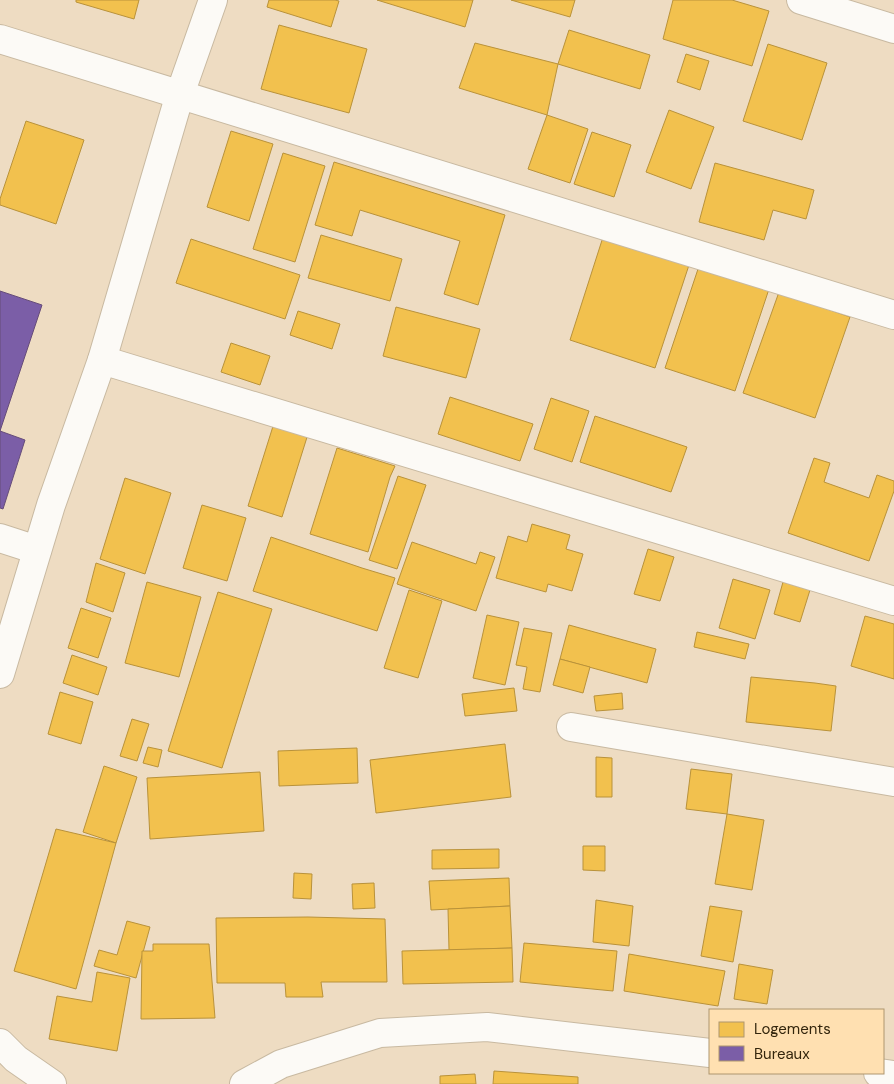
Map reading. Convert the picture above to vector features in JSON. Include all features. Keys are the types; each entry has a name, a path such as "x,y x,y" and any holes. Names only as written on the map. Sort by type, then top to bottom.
{"street":[{"path":"0,674 37,550 102,360 180,94 213,0"},
{"path":"801,0 894,29"},
{"path":"0,39 894,315"},
{"path":"102,360 894,601"},
{"path":"0,538 37,550"},
{"path":"571,727 894,782"},
{"path":"244,1084 282,1064 380,1033 487,1027 709,1053"},
{"path":"0,1043 16,1059 52,1084"}],"building: Logements":[{"path":"76,0 139,0 134,19 76,2"},
{"path":"269,0 339,1 331,27 267,7"},
{"path":"377,0 473,0 465,27"},
{"path":"511,0 575,0 570,17"},
{"path":"673,0 732,0 769,11 752,66 663,39"},
{"path":"279,25 367,49 349,113 261,89"},
{"path":"569,30 650,55 640,89 558,64"},
{"path":"475,43 558,64 547,115 459,88"},
{"path":"768,44 827,63 802,140 743,121"},
{"path":"686,54 709,61 700,90 677,82"},
{"path":"669,110 714,127 691,189 646,172"},
{"path":"547,115 588,129 570,183 528,169"},
{"path":"26,121 84,140 56,224 0,205 0,199"},
{"path":"231,131 273,144 249,221 207,207"},
{"path":"592,132 631,145 614,197 574,184"},
{"path":"283,153 325,166 295,262 253,249"},
{"path":"334,162 505,215 478,305 444,294 460,241 360,210 352,236 315,225"},
{"path":"715,163 814,190 806,219 773,210 764,240 699,222"},
{"path":"604,234 690,262 655,368 570,340"},
{"path":"321,235 402,259 390,301 308,278"},
{"path":"191,239 300,275 285,319 176,283"},
{"path":"699,266 769,289 735,391 665,368"},
{"path":"779,292 850,317 815,418 743,393"},
{"path":"396,307 480,329 466,378 383,356"},
{"path":"298,311 340,324 332,349 290,335"},
{"path":"231,343 270,356 260,385 221,372"},
{"path":"450,397 533,424 520,461 438,434"},
{"path":"551,398 589,411 572,462 534,449"},
{"path":"595,416 687,447 671,492 580,462"},
{"path":"274,423 308,434 282,517 248,506"},
{"path":"337,448 395,466 368,552 310,534"},
{"path":"814,458 830,463 824,482 869,498 877,475 894,481 894,491 869,561 788,533"},
{"path":"398,476 426,485 397,569 369,560"},
{"path":"125,478 171,493 145,574 100,559"},
{"path":"202,505 246,518 227,581 183,568"},
{"path":"532,524 570,535 566,549 583,554 572,591 548,584 546,592 496,578 508,536 527,542"},
{"path":"271,537 395,578 377,631 253,591"},
{"path":"412,542 476,564 480,552 495,557 476,611 397,584"},
{"path":"648,549 674,557 660,601 634,594"},
{"path":"96,563 125,573 113,612 86,602"},
{"path":"733,579 770,590 755,639 719,628"},
{"path":"147,582 201,597 179,677 125,663"},
{"path":"783,582 810,590 800,622 774,614"},
{"path":"409,590 442,601 418,678 384,668"},
{"path":"218,592 272,609 222,768 168,751"},
{"path":"81,608 111,618 98,658 68,648"},
{"path":"487,615 519,622 505,685 473,678"},
{"path":"865,616 894,624 894,679 851,666"},
{"path":"569,625 656,649 647,683 560,659"},
{"path":"524,628 552,633 540,692 523,689 527,667 516,665"},
{"path":"697,632 749,644 745,659 694,647"},
{"path":"72,655 107,667 98,695 63,683"},
{"path":"560,659 590,667 583,693 553,685"},
{"path":"751,677 836,686 831,731 746,722"},
{"path":"514,688 517,711 465,716 462,694"},
{"path":"60,692 93,702 81,744 48,734"},
{"path":"622,693 623,709 596,711 594,696"},
{"path":"132,719 149,724 137,761 120,756"},
{"path":"505,744 511,797 376,813 370,760"},
{"path":"148,747 162,750 158,767 143,763"},
{"path":"357,748 358,783 279,786 278,751"},
{"path":"596,757 612,758 612,797 596,797"},
{"path":"104,766 137,777 116,843 83,832"},
{"path":"691,769 732,774 727,814 686,809"},
{"path":"260,772 264,831 150,839 147,778"},
{"path":"727,814 764,820 752,890 715,884"},
{"path":"56,829 116,843 76,989 14,971"},
{"path":"583,846 605,846 605,871 583,870"},
{"path":"499,849 499,868 432,869 432,850"},
{"path":"294,873 312,874 311,899 293,898"},
{"path":"509,878 510,906 431,910 429,881"},
{"path":"374,883 375,908 353,909 352,884"},
{"path":"596,900 633,906 629,946 593,942"},
{"path":"510,906 512,948 449,950 448,909"},
{"path":"710,906 742,911 733,962 701,956"},
{"path":"308,917 385,919 387,982 321,982 323,997 286,997 285,983 217,983 216,918"},
{"path":"127,921 150,927 136,978 94,966 99,950 117,955"},
{"path":"524,943 617,951 613,991 520,982"},
{"path":"153,944 209,944 215,1018 141,1019 142,951 153,951"},
{"path":"512,948 513,982 403,984 402,951"},
{"path":"629,954 725,971 718,1006 624,991"},
{"path":"739,964 773,970 767,1004 734,999"},
{"path":"97,972 130,978 117,1051 49,1039 57,996 92,1002"},
{"path":"494,1071 578,1077 578,1084 493,1084"},
{"path":"475,1074 476,1084 440,1084 440,1076"}],"building: Bureaux":[{"path":"0,291 42,305 0,431"},
{"path":"0,431 25,440 3,509 0,508"}]}
